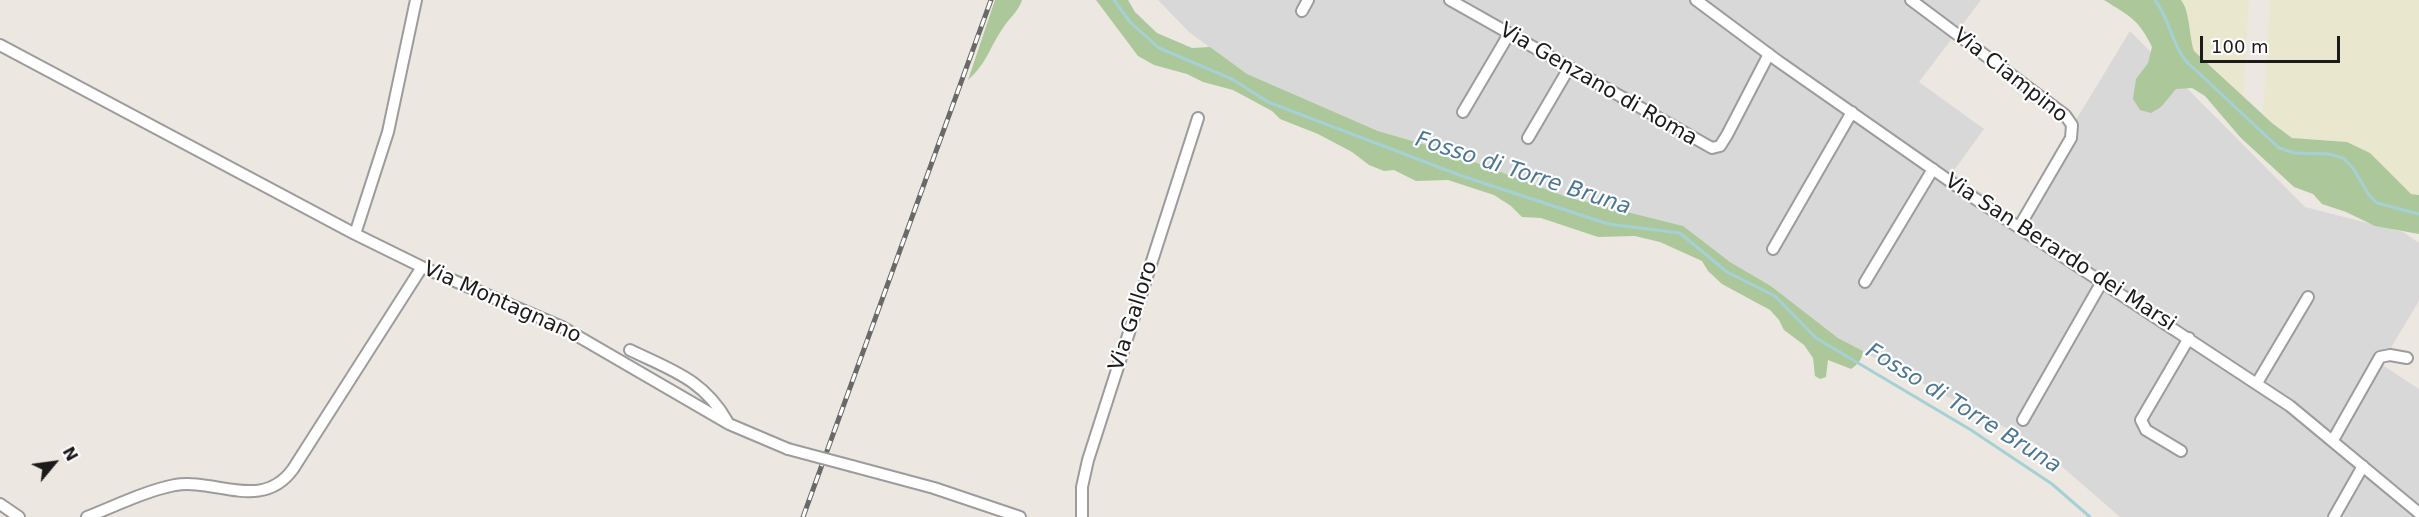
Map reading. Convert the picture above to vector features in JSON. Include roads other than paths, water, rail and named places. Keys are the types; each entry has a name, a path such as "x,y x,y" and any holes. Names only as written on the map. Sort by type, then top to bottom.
{"street":[{"path":"355,234 388,132 416,0"},
{"path":"1302,10 1308,0"},
{"name":"Via Genzano di Roma","path":"1450,0 1707,147 1720,146 1769,54"},
{"name":"Via San Berardo dei Marsi","path":"1696,0 1933,169 2301,413 2419,513"},
{"name":"Via Ciampino","path":"1911,0 2065,115 2072,124 2071,138 2019,227"},
{"path":"1463,112 1509,34"},
{"name":"Via Montagnano","path":"0,45 355,234 422,267 574,333 729,424 788,449 934,488 1020,517"},
{"path":"1528,138 1569,68"},
{"path":"1773,249 1852,112"},
{"name":"Via Galloro","path":"1082,517 1082,487 1088,460 1198,118"},
{"path":"1864,282 1933,169"},
{"path":"87,517 174,486 195,485 248,492 270,487 282,480 293,469 422,267"},
{"path":"2023,420 2103,280"},
{"path":"2257,383 2308,297"},
{"path":"2181,451 2145,430 2141,420 2189,338"},
{"path":"630,350 697,384 713,399 729,424"},
{"path":"2333,440 2380,357 2390,355 2407,358"},
{"path":"2334,517 2363,466"},
{"path":"0,504 19,517"}],"waterway":[{"name":"Fosso di Torre Bruna","path":"1114,0 1130,22 1159,48 1232,79 1268,102 1462,176 1608,224 1680,233 1727,272 1775,296 1816,338 1971,430 2052,484 2090,517"},
{"path":"2155,0 2186,61 2279,148 2295,153 2329,154 2343,158 2353,168 2369,195 2377,203 2419,214"}],"railway":[{"path":"803,517 991,0"}]}
